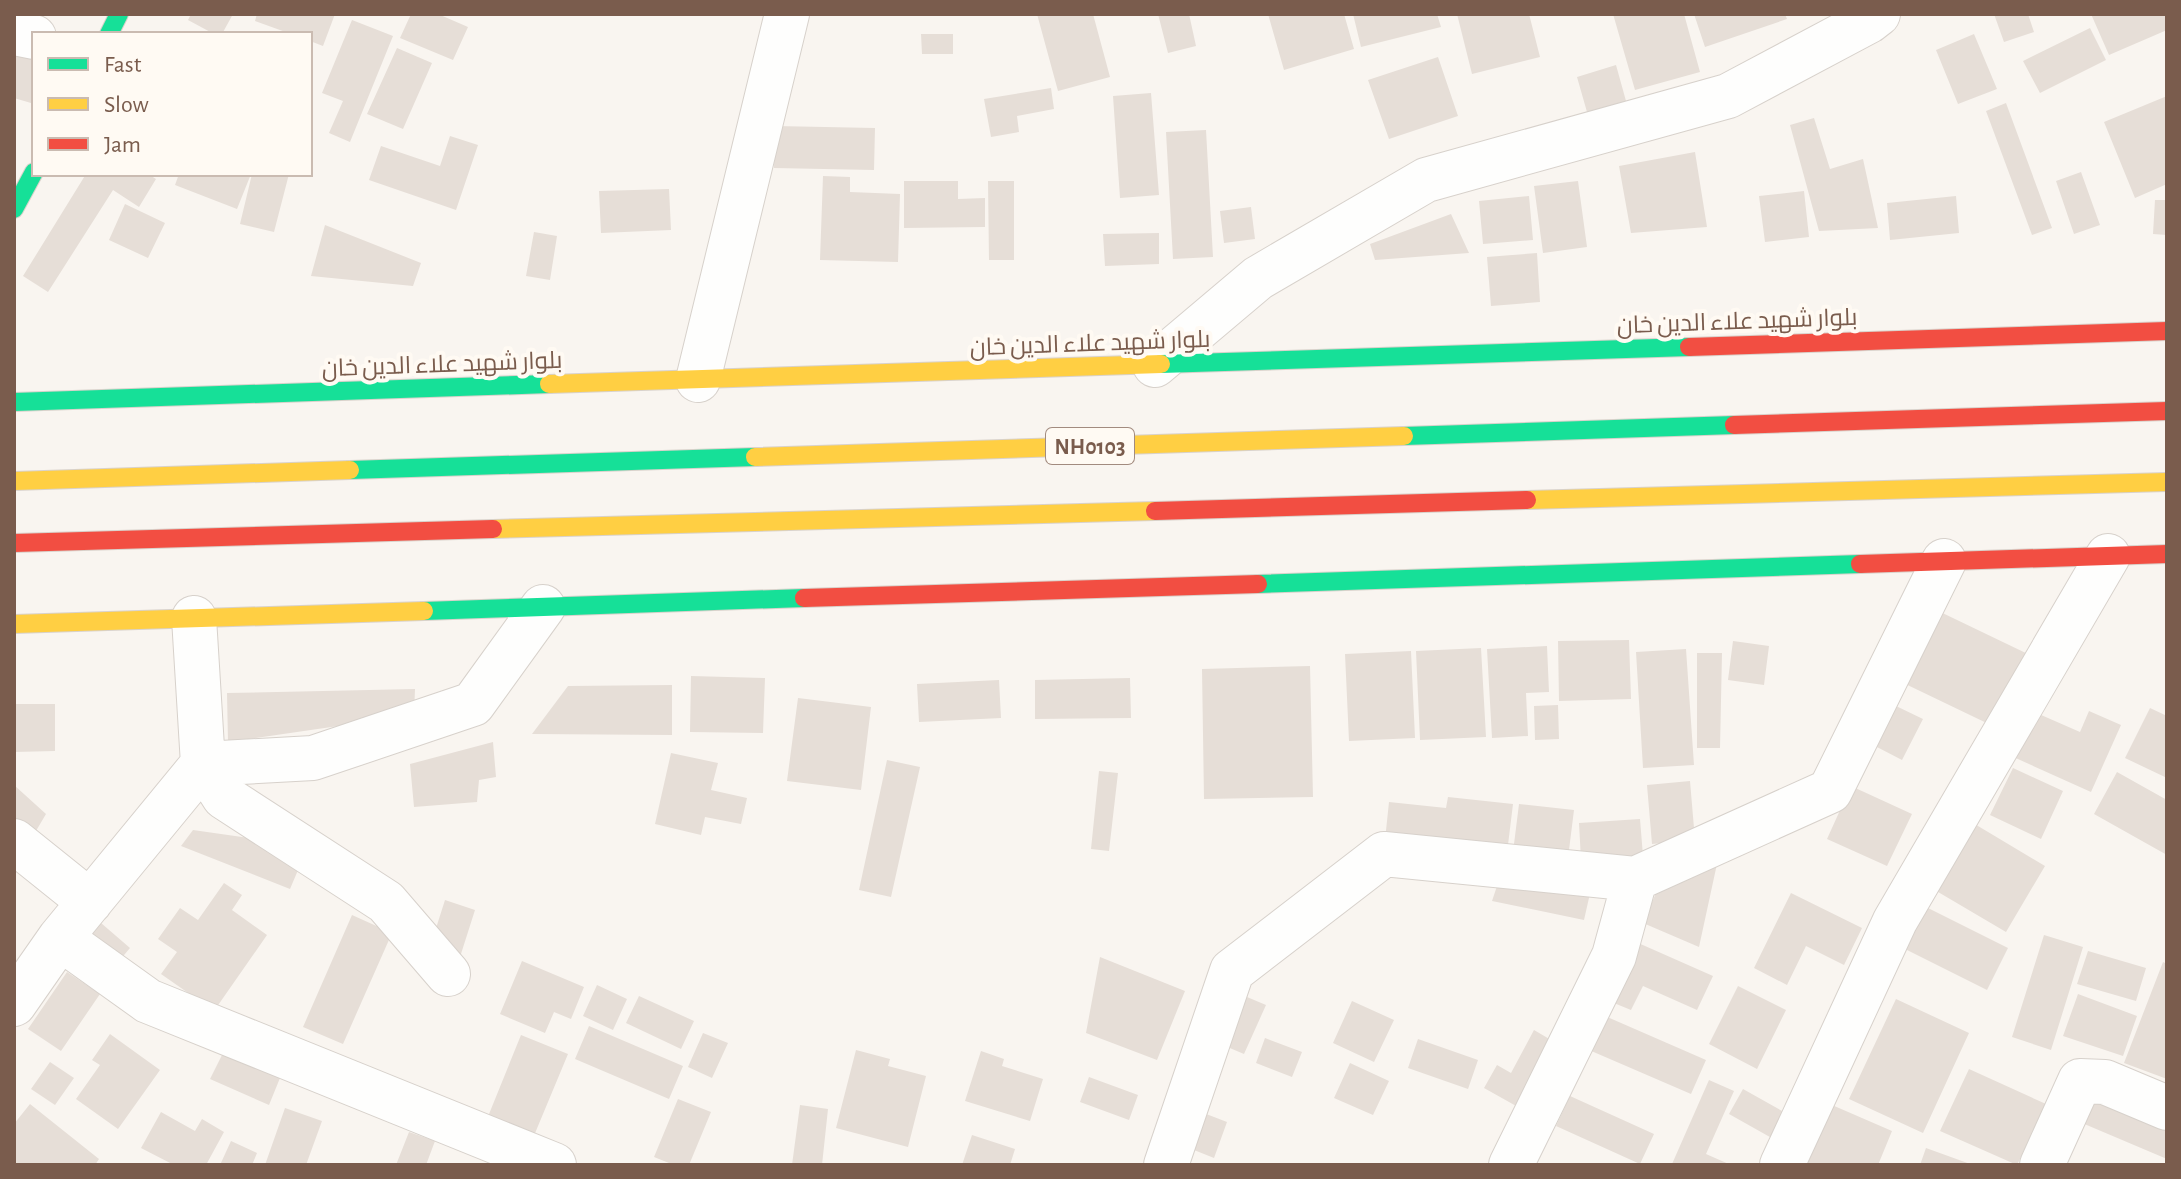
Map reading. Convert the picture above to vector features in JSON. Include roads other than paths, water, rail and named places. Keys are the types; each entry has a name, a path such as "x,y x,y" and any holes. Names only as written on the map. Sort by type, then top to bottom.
{"main road":[{"path":"110,32 119,14"},
{"path":"14,209 32,176"},
{"name":"بلوار شهید علاء الدین خان","path":"14,402 2167,331"},
{"name":"NH0103","path":"14,481 2167,411"},
{"path":"14,543 2167,482"},
{"path":"14,624 2167,554"}],"street":[{"path":"698,380 787,14"},
{"path":"1155,365 1258,278 1426,180 1728,96 1878,14"},
{"path":"1782,1165 1895,921 2108,556"},
{"path":"1166,1165 1232,971 1384,854 1635,879 1830,791 1944,561"},
{"path":"14,1004 60,938 203,764 313,758 473,704 543,607"},
{"path":"194,618 203,764 224,797 386,902 448,974"},
{"path":"14,841 90,902"},
{"path":"1511,1165 1614,956 1635,879"},
{"path":"60,938 148,1001 466,1149 554,1165"},
{"path":"2042,1165 2080,1081 2105,1082 2167,1108"}]}
